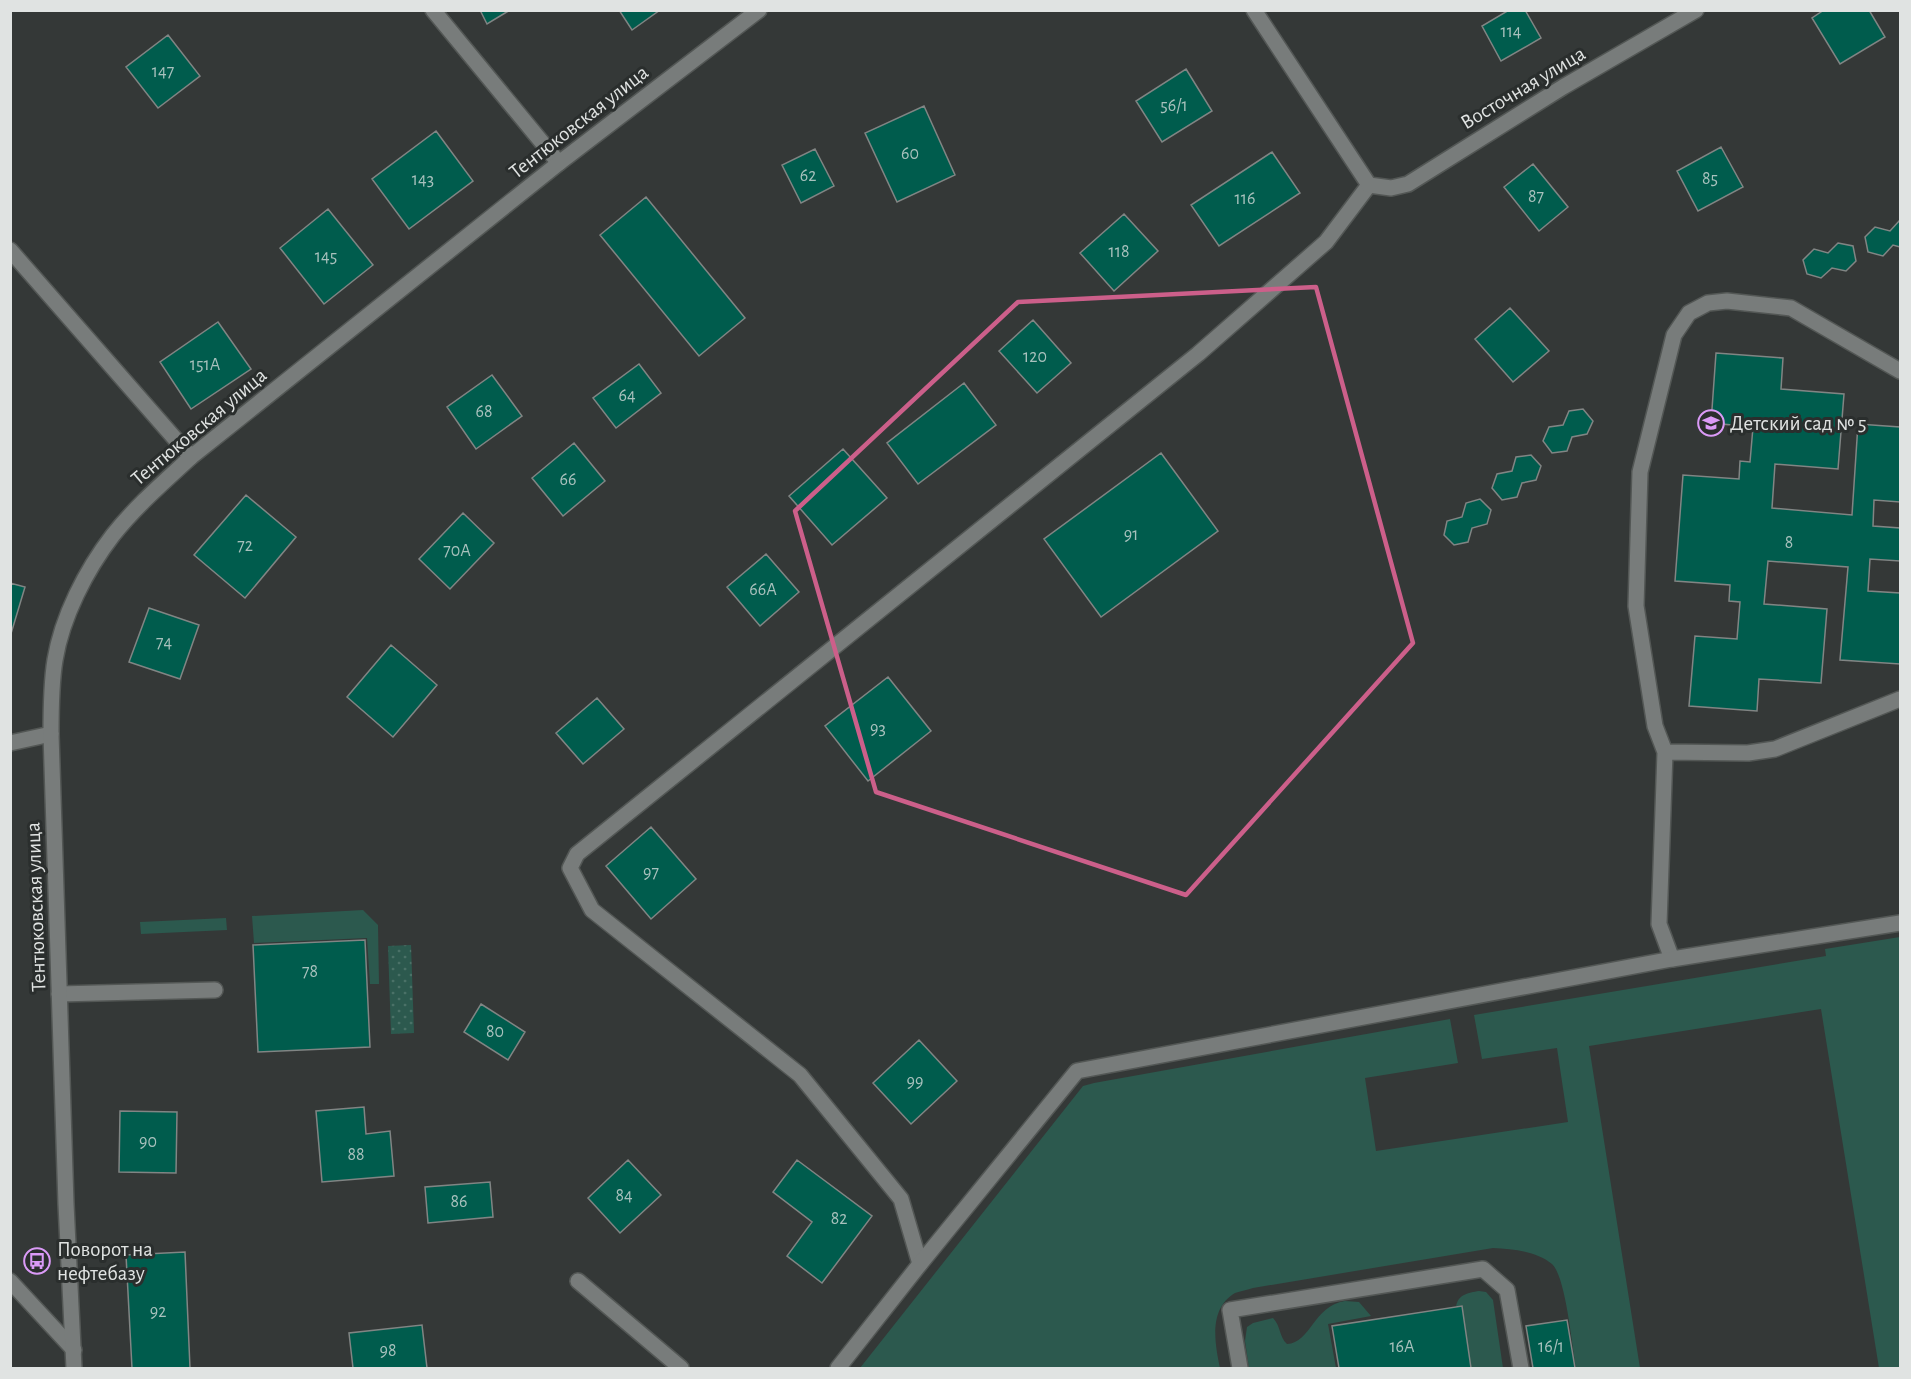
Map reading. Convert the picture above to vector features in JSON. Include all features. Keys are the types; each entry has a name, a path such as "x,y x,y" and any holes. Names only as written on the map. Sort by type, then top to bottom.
{"street":[{"path":"433,10 559,164"},
{"name":"Тентюковская улица","path":"74,1368 51,734 55,660 61,634 88,573 112,536 191,456 559,164 759,10"},
{"path":"920,1264 901,1199 800,1075 592,910 570,868 577,854 1198,354 1326,242 1369,186 1254,10"},
{"name":"Восточная улица","path":"1369,186 1391,188 1408,184 1563,87 1696,10"},
{"path":"10,250 191,456"},
{"path":"1672,959 1659,924 1665,752 1655,726 1635,606 1640,472 1674,335 1689,313 1708,303 1727,301 1791,308 1900,371"},
{"path":"1665,752 1748,753 1775,749 1900,699"},
{"path":"10,743 51,734"},
{"path":"838,1368 1077,1071 1672,959 1900,923"},
{"path":"59,994 215,990"},
{"path":"1240,1368 1230,1310 1483,1269 1507,1290 1521,1368"},
{"path":"10,1281 74,1350"},
{"path":"578,1281 681,1368"}],"highlighted area":[{"path":"1316,287 1413,643 1186,895 876,792 795,511 1018,302"}],"green space":[{"path":"363,910 378,925 379,984 370,984 367,938 254,943 252,916"},
{"path":"226,918 227,930 141,934 140,922"},
{"path":"1900,937 1900,1368 1879,1368 1821,1009 1589,1046 1640,1368 1576,1368 1565,1297 1557,1271 1552,1264 1532,1253 1493,1248 1253,1288 1235,1293 1226,1300 1217,1317 1215,1338 1220,1368 860,1368 1083,1086 1450,1019 1458,1063 1365,1078 1376,1151 1568,1122 1557,1048 1482,1059 1474,1015 1826,956 1825,949"},
{"path":"411,945 414,1033 391,1034 388,946"},
{"path":"1479,1291 1486,1292 1493,1300 1503,1368 1471,1368 1462,1306 1456,1307 1461,1297"},
{"path":"1345,1301 1359,1302 1371,1316 1328,1324 1336,1368 1249,1368 1245,1341 1247,1327 1253,1323 1273,1318 1284,1341 1287,1344 1295,1342 1302,1338 1326,1310 1334,1304"}],"building":[{"path":"480,10 510,10 487,24"},
{"path":"619,10 660,10 632,30"},
{"path":"1509,10 1525,10 1541,38 1501,61 1482,26"},
{"path":"1824,10 1869,10 1885,37 1840,64 1812,18"},
{"path":"168,35 200,76 158,108 126,67"},
{"path":"1186,69 1212,111 1162,142 1136,101"},
{"path":"924,106 955,175 897,202 865,133"},
{"path":"436,131 473,181 409,229 372,179"},
{"path":"1721,147 1743,187 1698,211 1677,171"},
{"path":"815,149 834,186 801,203 782,165"},
{"path":"1272,152 1300,193 1219,246 1191,205"},
{"path":"1533,164 1568,207 1539,231 1504,187"},
{"path":"646,197 745,318 699,356 600,235"},
{"path":"328,209 373,265 324,304 280,248"},
{"path":"1124,214 1158,251 1114,291 1080,253"},
{"path":"1900,220 1900,247 1893,245 1883,256 1868,252 1865,237 1875,227 1890,231"},
{"path":"1838,243 1853,246 1856,261 1846,271 1832,268 1821,278 1807,274 1803,260 1814,249 1828,253"},
{"path":"1510,308 1549,351 1513,382 1475,339"},
{"path":"1033,320 1071,363 1037,393 999,351"},
{"path":"218,322 251,369 191,409 160,362"},
{"path":"1716,353 1783,358 1781,389 1844,394 1838,469 1775,464 1772,508 1852,515 1858,424 1900,427 1900,502 1874,500 1873,526 1900,528 1900,561 1870,559 1868,591 1900,593 1900,664 1840,660 1848,567 1768,561 1764,604 1827,609 1821,683 1759,679 1757,711 1689,706 1695,636 1737,639 1740,602 1729,601 1730,585 1675,581 1683,475 1739,479 1740,461 1750,462 1753,427 1711,423"},
{"path":"639,364 661,393 616,428 593,398"},
{"path":"492,375 522,416 476,449 447,407"},
{"path":"964,383 996,425 918,484 887,443"},
{"path":"1583,409 1593,421 1587,434 1572,437 1567,451 1552,453 1543,441 1549,427 1563,425 1569,411"},
{"path":"574,443 605,481 563,516 532,478"},
{"path":"843,449 887,498 832,545 789,496"},
{"path":"1161,453 1218,531 1101,617 1044,539"},
{"path":"1531,455 1541,466 1536,480 1522,483 1517,497 1502,500 1492,488 1497,474 1512,471 1516,457"},
{"path":"246,495 296,537 245,598 194,555"},
{"path":"1480,499 1491,510 1487,524 1472,528 1468,542 1454,545 1444,535 1447,521 1462,517 1466,503"},
{"path":"463,513 494,543 450,589 419,559"},
{"path":"766,554 799,592 760,626 727,587"},
{"path":"10,583 25,587 10,637"},
{"path":"149,608 199,625 180,679 129,662"},
{"path":"391,645 437,685 393,737 347,697"},
{"path":"888,677 931,731 868,781 825,726"},
{"path":"597,698 624,729 583,764 556,733"},
{"path":"651,827 696,879 651,919 606,866"},
{"path":"365,940 370,1047 258,1052 253,945"},
{"path":"481,1004 525,1032 508,1060 464,1032"},
{"path":"919,1040 957,1081 911,1124 873,1083"},
{"path":"364,1107 366,1134 390,1131 394,1176 322,1182 316,1111"},
{"path":"120,1111 177,1112 176,1173 119,1172"},
{"path":"628,1160 661,1195 620,1233 588,1198"},
{"path":"797,1160 872,1216 822,1283 787,1256 812,1222 773,1192"},
{"path":"490,1182 493,1217 428,1223 425,1187"},
{"path":"185,1252 190,1368 132,1368 126,1255"},
{"path":"1462,1306 1471,1368 1339,1368 1332,1326"},
{"path":"1567,1320 1575,1368 1533,1368 1526,1326"},
{"path":"422,1325 427,1368 353,1368 349,1333"}],"place":[{"name":"Детский сад № 5","path":"1711,423"},
{"name":"Поворот на нефтебазу","path":"37,1261"}]}
